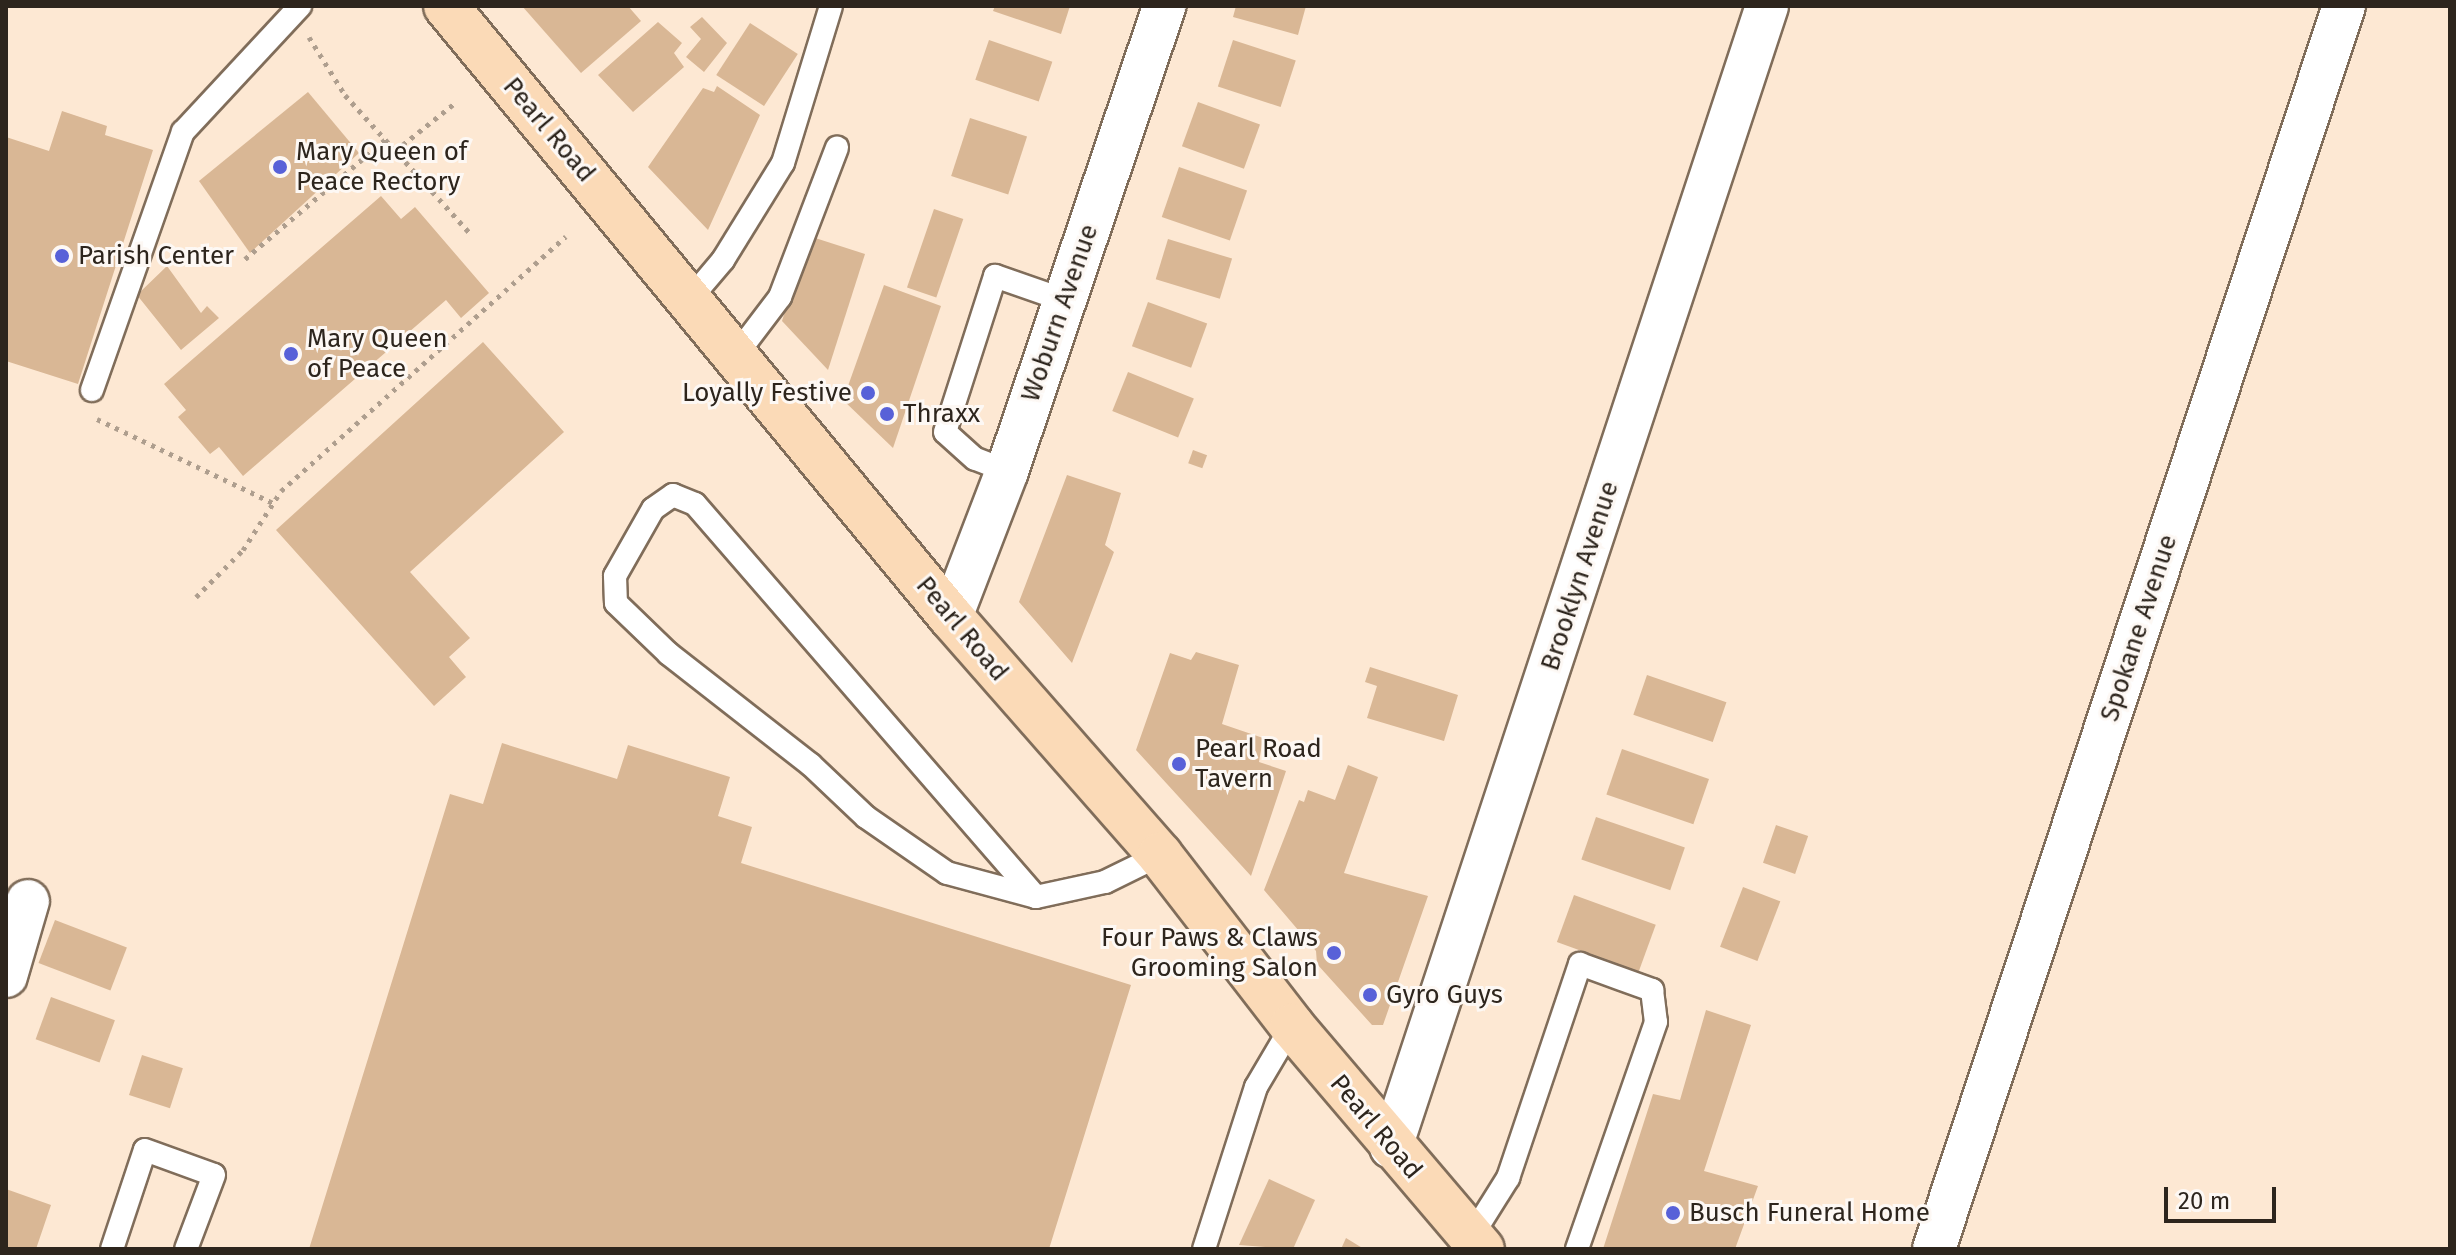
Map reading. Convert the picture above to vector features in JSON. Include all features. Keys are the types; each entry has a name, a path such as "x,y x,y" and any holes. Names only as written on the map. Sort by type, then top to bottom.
{"main road":[{"name":"Pearl Road","path":"446,6 951,617 1160,855 1292,1026 1391,1147 1476,1243"}],"street":[{"name":"Woburn Avenue","path":"951,617 1007,471 1164,6"},
{"name":"Brooklyn Avenue","path":"1391,1147 1767,6"},
{"name":"Spokane Avenue","path":"1934,1249 2344,6"},
{"path":"6,976 28,901"}],"lane":[{"path":"690,299 723,260 783,163 831,6"},
{"path":"92,390 183,132 297,9"},
{"path":"736,355 780,297 837,148"},
{"path":"1007,471 975,459 945,432 995,276 1064,300"},
{"path":"1036,897 695,504 673,495 653,509 615,576 616,603 669,654 810,764 866,817 947,873 1036,897 1105,882 1160,855"},
{"path":"1476,1243 1508,1178 1580,964 1652,990 1656,1022 1577,1249"},
{"path":"1204,1249 1256,1087 1292,1026"},
{"path":"112,1249 145,1150 214,1175 186,1249"}],"path":[{"path":"297,9 345,95 469,232"},
{"path":"395,151 455,103"},
{"path":"245,259 385,140"},
{"path":"196,597 243,550 273,503 566,236"},
{"path":"81,412 273,503"}],"building":[{"path":"522,6 628,6 641,21 581,73"},
{"path":"995,6 1070,6 1061,34 993,11"},
{"path":"1236,6 1306,6 1298,35 1233,17"},
{"path":"702,17 727,43 704,72 686,57 701,39 690,27"},
{"path":"658,22 682,43 674,53 684,67 633,112 598,75"},
{"path":"750,23 798,54 764,106 716,75"},
{"path":"989,40 1052,62 1039,102 975,80"},
{"path":"1233,40 1296,60 1281,107 1218,87"},
{"path":"717,86 760,115 708,230 648,167 703,88 714,92"},
{"name":"Mary Queen of Peace Rectory","path":"308,92 359,153 250,253 199,181"},
{"path":"1198,102 1260,125 1244,169 1182,146"},
{"name":"Parish Center","path":"62,111 107,126 105,135 153,150 78,384 6,361 6,137 49,151"},
{"path":"970,118 1027,137 1008,195 951,176"},
{"path":"1179,167 1247,190 1230,241 1162,217"},
{"name":"Mary Queen of Peace","path":"381,196 401,219 415,207 489,293 461,318 446,300 243,476 219,447 210,454 178,417 186,410 164,384"},
{"path":"934,209 963,219 936,298 907,287"},
{"path":"809,236 865,254 828,370 782,321"},
{"path":"1168,239 1232,259 1220,299 1156,279"},
{"path":"167,266 201,313 207,306 219,318 181,350 137,295"},
{"path":"884,285 941,306 893,448 843,400"},
{"path":"1148,302 1207,324 1191,368 1132,346"},
{"name":"Mary Queen of Peace","path":"483,342 564,432 410,572 470,638 449,657 466,677 434,706 276,530"},
{"path":"1128,372 1194,399 1178,438 1112,411"},
{"path":"1193,450 1207,455 1202,468 1188,463"},
{"path":"1067,475 1121,493 1105,545 1114,552 1072,663 1019,602"},
{"path":"1196,652 1239,665 1222,724 1263,738 1259,762 1286,771 1251,876 1136,750 1170,653 1191,660"},
{"path":"1370,667 1458,695 1444,741 1367,718 1377,686 1365,682"},
{"path":"1647,675 1726,702 1713,742 1633,715"},
{"path":"502,743 617,779 628,745 730,777 718,816 752,827 741,863 1131,985 1049,1249 309,1249 450,794 483,804"},
{"path":"1622,749 1709,779 1693,824 1606,794"},
{"path":"1348,765 1378,777 1344,873 1428,896 1383,1025 1372,1025 1317,964 1316,951 1264,890 1299,800 1304,802 1308,790 1335,800"},
{"path":"1596,817 1685,848 1670,890 1581,860"},
{"path":"1776,825 1808,836 1795,874 1763,863"},
{"path":"1743,887 1780,901 1757,961 1720,947"},
{"path":"1574,895 1656,925 1639,972 1557,942"},
{"path":"55,920 127,948 110,991 39,963"},
{"path":"51,997 115,1020 100,1063 36,1039"},
{"path":"1706,1010 1751,1025 1704,1171 1758,1186 1735,1249 1603,1249 1653,1094 1680,1100"},
{"path":"142,1055 183,1068 170,1108 129,1095"},
{"path":"1269,1179 1315,1200 1293,1249 1239,1245"},
{"path":"6,1189 51,1205 36,1249 6,1249"},
{"path":"1346,1238 1364,1249 1341,1249"}],"place":[{"name":"Mary Queen of Peace Rectory","path":"280,167"},
{"name":"Parish Center","path":"62,256"},
{"name":"Mary Queen of Peace","path":"291,354"},
{"name":"Loyally Festive","path":"868,393"},
{"name":"Thraxx","path":"887,414"},
{"name":"Pearl Road Tavern","path":"1179,764"},
{"name":"Four Paws & Claws Grooming Salon","path":"1334,953"},
{"name":"Gyro Guys","path":"1370,995"},
{"name":"Busch Funeral Home","path":"1673,1213"}]}
